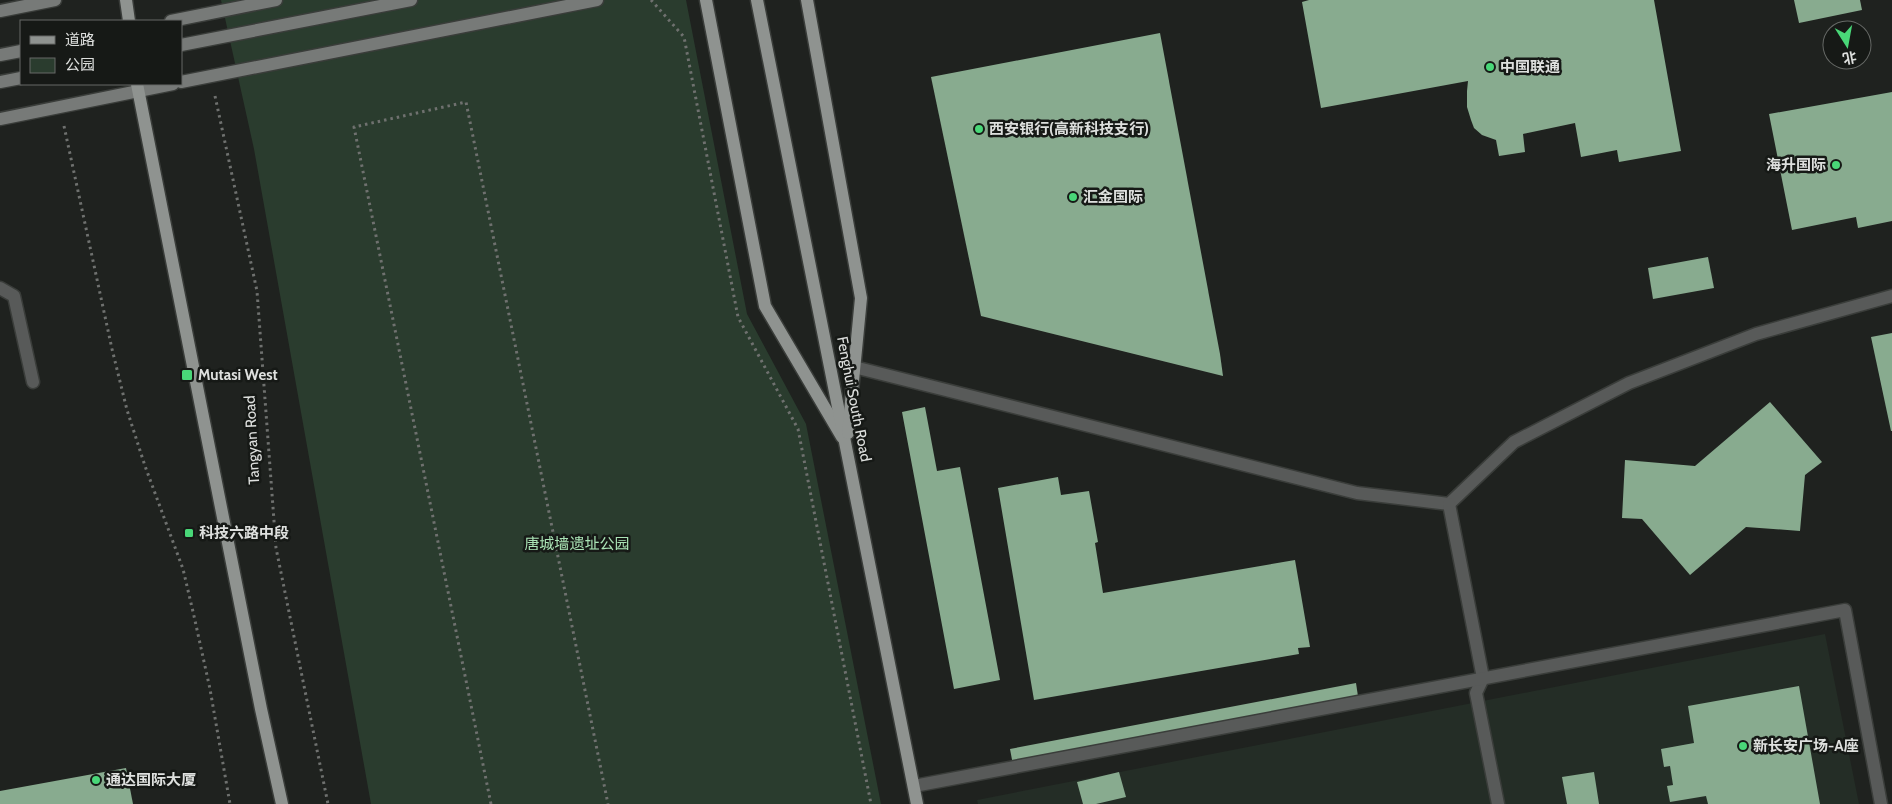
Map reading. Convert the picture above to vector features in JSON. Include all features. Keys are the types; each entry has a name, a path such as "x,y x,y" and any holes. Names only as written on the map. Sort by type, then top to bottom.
{"main road":[{"path":"0,12 55,0"},
{"path":"126,0 129,20"},
{"path":"176,20 276,0"},
{"path":"182,45 411,0"},
{"path":"182,82 597,0"},
{"path":"706,0 765,306 846,446"},
{"name":"Fenghui South Road","path":"757,0 917,804"},
{"path":"807,0 861,298 846,446"},
{"path":"0,55 20,51"},
{"path":"0,82 20,78"},
{"path":"0,119 138,87 161,85"},
{"path":"138,87 261,709 282,804"}],"street":[{"path":"0,288 14,296 34,382"},
{"path":"1449,504 1514,442 1629,383 1756,334 1892,296"},
{"path":"854,367 1357,493 1449,504"},
{"path":"1449,504 1483,678 1476,694 1498,804"},
{"path":"914,786 1845,610 1881,804"}],"path":[{"path":"651,0 684,37 738,317 798,429 871,804"},
{"name":"Tangyan Road","path":"211,76 257,291 276,548 328,804"},
{"path":"491,804 354,126 466,102 608,804"},
{"path":"60,106 112,349 127,410 145,466 183,569 210,689 230,804"}],"shaded area":[{"path":"1825,634 1859,804 978,804 977,800"}],"green space":[{"name":"唐城墙遗址公园","path":"221,0 686,0 747,314 806,424 881,804 371,804 254,149"}],"building":[{"name":"中国联通","path":"1309,0 1654,0 1681,151 1619,162 1617,150 1581,157 1575,123 1523,134 1525,152 1499,156 1496,140 1482,135 1474,128 1467,107 1468,81 1321,108 1302,2"},
{"path":"1794,0 1860,0 1862,10 1799,23"},
{"name":"汇金国际","path":"1160,33 1223,376 981,316 931,77"},
{"name":"海升国际","path":"1892,92 1892,221 1858,228 1856,217 1792,230 1769,114"},
{"path":"1708,257 1714,288 1653,299 1648,268"},
{"path":"1892,333 1892,431 1891,431 1871,337"},
{"path":"1770,402 1822,462 1805,475 1800,531 1746,527 1690,575 1642,519 1622,518 1625,460 1695,466"},
{"path":"925,407 937,471 960,467 1000,680 954,689 902,412"},
{"path":"1058,477 1061,495 1089,491 1098,542 1095,543 1103,593 1295,560 1310,647 1298,648 1299,654 1034,700 998,488"},
{"path":"1356,683 1359,703 1014,770 1010,749"},
{"name":"新长安广场-A座","path":"1799,686 1820,804 1708,804 1706,796 1670,802 1667,786 1673,785 1670,766 1664,767 1661,749 1694,743 1688,706"},
{"name":"通达国际大厦","path":"126,768 133,804 0,804 0,791"},
{"path":"1119,772 1126,797 1096,804 1083,804 1077,782"},
{"path":"1594,772 1599,804 1567,804 1562,777"}],"place":[{"name":"中国联通","path":"1490,67"},
{"name":"西安银行(高新科技支行)","path":"979,129"},
{"name":"海升国际","path":"1836,165"},
{"name":"汇金国际","path":"1073,197"},
{"name":"Mutasi West","path":"187,375"},
{"name":"科技六路中段","path":"189,533"},
{"name":"新长安广场-A座","path":"1743,746"},
{"name":"通达国际大厦","path":"96,780"}]}
